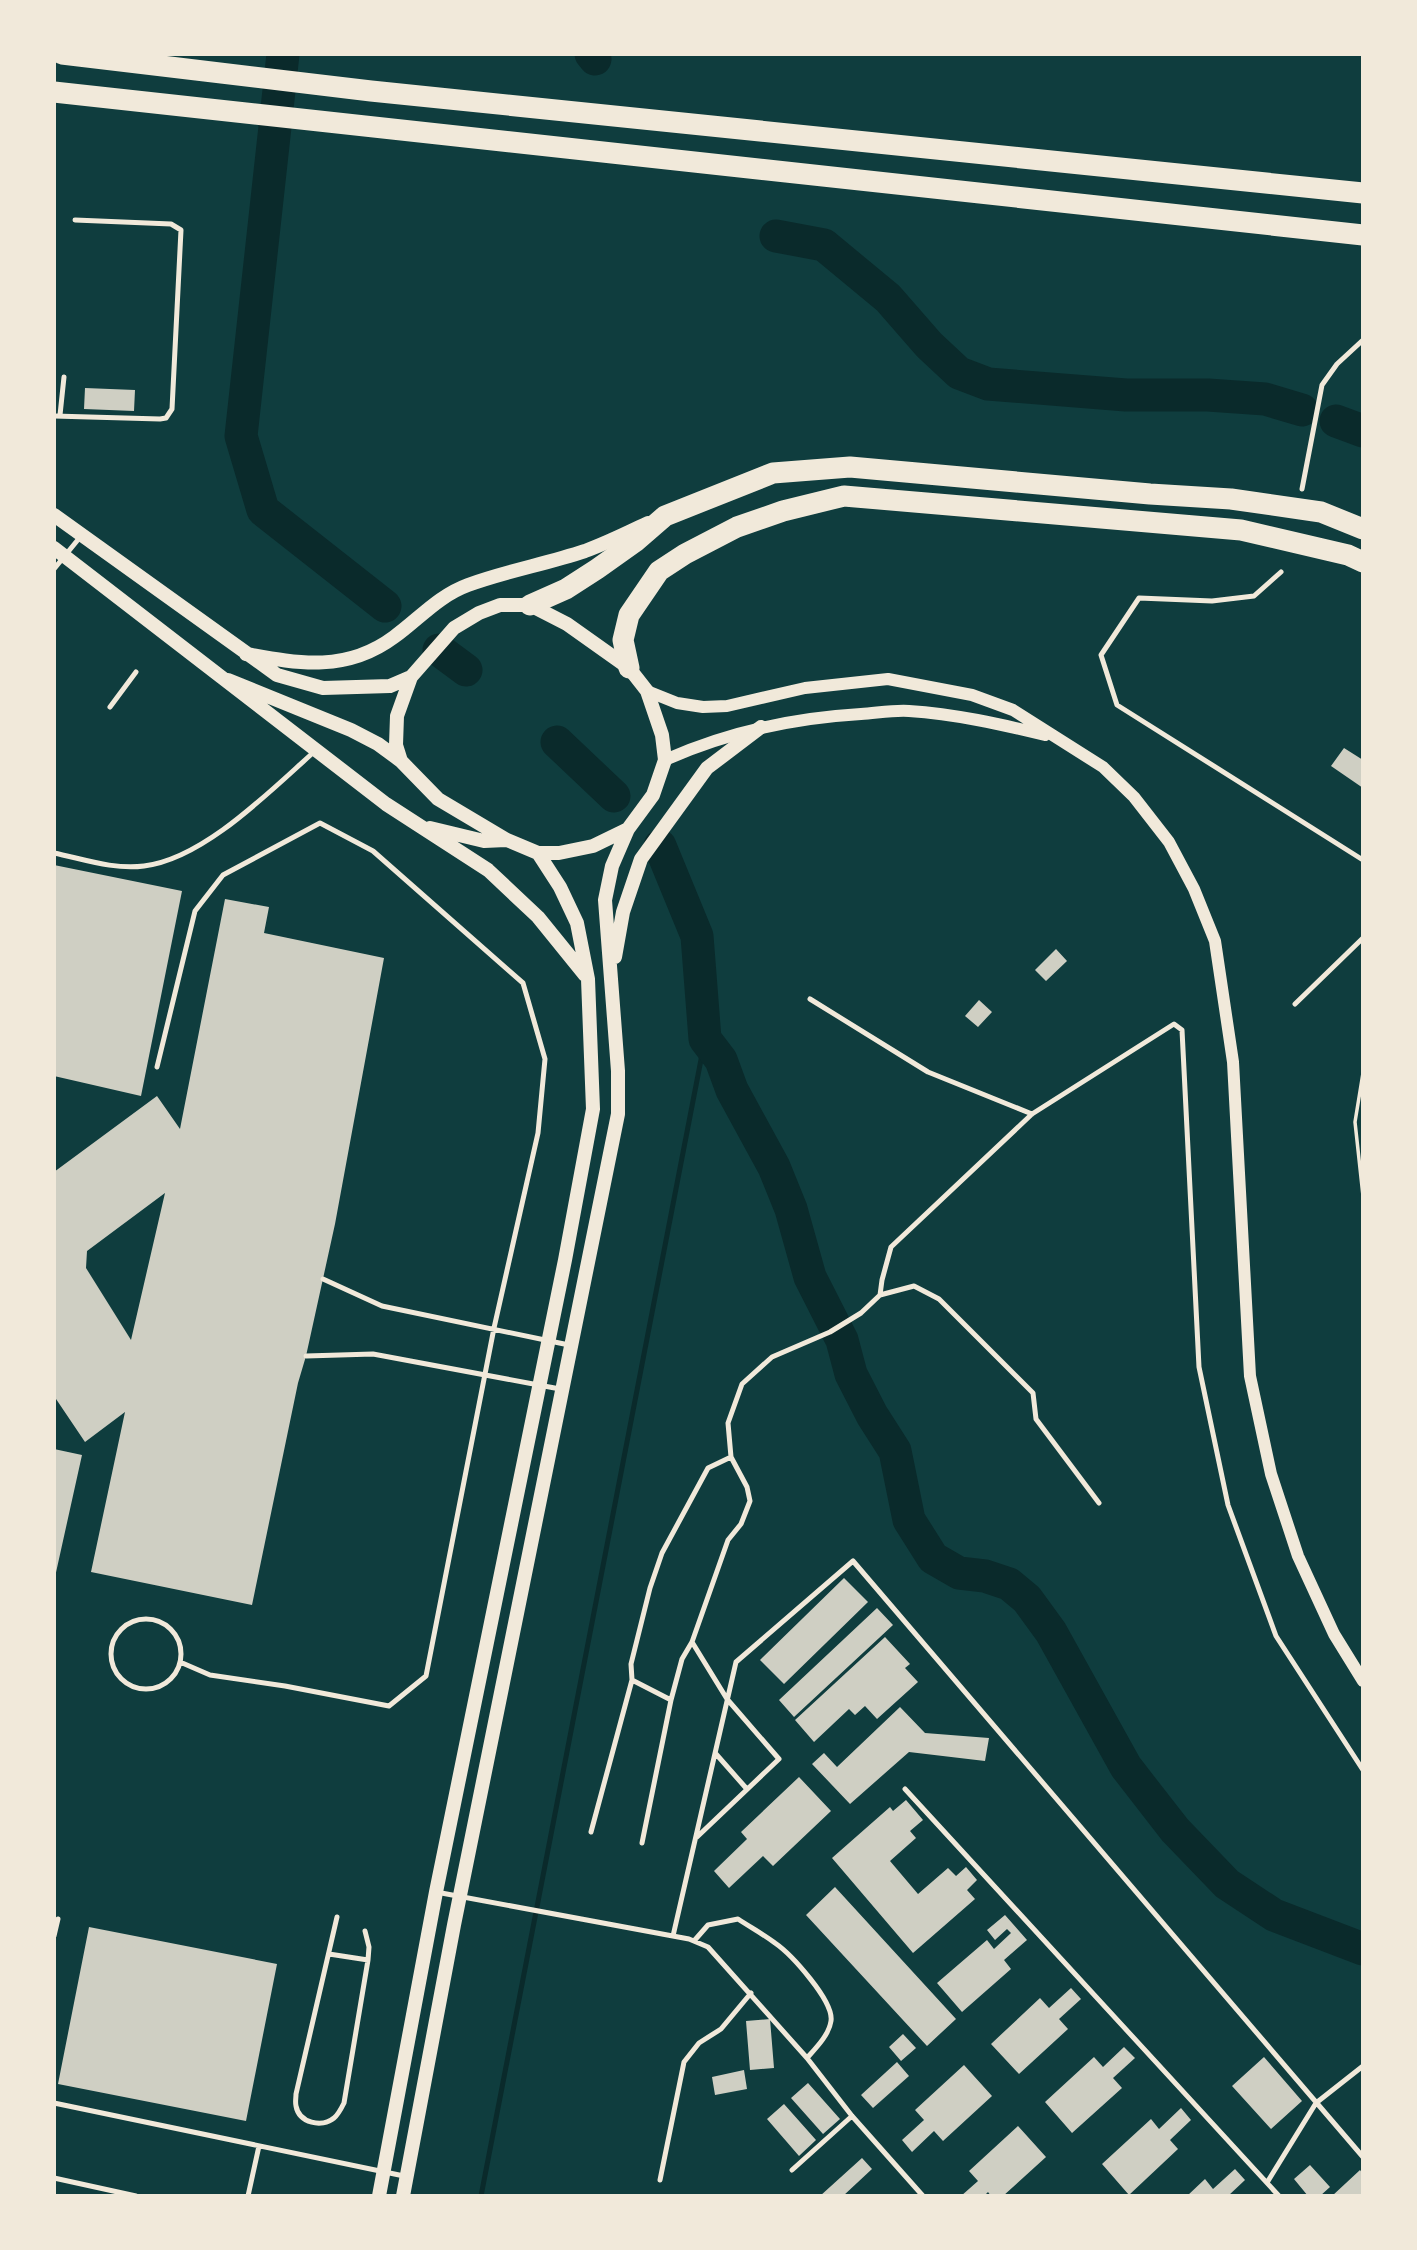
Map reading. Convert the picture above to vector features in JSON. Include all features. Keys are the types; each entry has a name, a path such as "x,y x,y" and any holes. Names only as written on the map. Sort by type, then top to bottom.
{"highway":[{"path":"62,54 371,91 1363,193"},
{"path":"54,92 1363,235"},
{"path":"1234,222 1363,245"},
{"path":"530,605 566,589 597,569 665,516 773,473 850,467 1231,499 1321,512 1363,529"},
{"path":"628,668 622,640 629,615 660,571 685,554 737,527 783,511 844,496 1241,530 1348,555 1363,562"}],"main road":[{"path":"54,515 278,675 323,688 390,686 411,677"},
{"path":"246,654 296,663 339,662 368,652 393,638 435,602 465,586 586,551 665,516"},
{"path":"59,552 386,804 488,870 538,917 588,979"},
{"path":"401,761 396,746 397,716 411,677 454,628 500,605 530,605 567,624 628,668 648,691 662,735 666,760 653,795 628,829 612,866 605,900 618,1071 618,1114 460,1897 403,2196"},
{"path":"228,680 351,730 378,744 401,761 438,799 507,840 538,853 559,853 593,846 628,829"},
{"path":"611,981 623,912 641,859 707,768 761,727"},
{"path":"420,825 485,842 507,840"},
{"path":"379,2196 436,1892 549,1340 593,1109 588,979 577,923 560,887 538,853"}],"street":[{"path":"648,691 677,703 703,707 727,706 804,688 888,679 972,695 1013,710 1103,767 1134,797 1170,842 1194,889 1215,941 1233,1062 1250,1376 1271,1474 1298,1556 1334,1634 1363,1681"},
{"path":"666,760 709,742 761,727 820,716 906,711 968,718 1052,736"}],"lane":[{"path":"64,377 57,416 160,419 166,418 172,408 181,230 171,224 75,220"},
{"path":"1302,489 1322,385 1337,364 1363,340"},
{"path":"54,569 59,552 81,536"},
{"path":"1281,572 1254,596 1212,601 1139,598 1101,655 1117,705 1363,860"},
{"path":"110,707 136,672"},
{"path":"54,853 114,866 144,866 173,859 200,845 248,811 317,749"},
{"path":"157,1067 195,911 223,875 320,823 373,851 523,983 545,1059 538,1133 484,1375 426,1676 389,1706 210,1675 180,1662"},
{"path":"1295,1004 1363,938"},
{"path":"810,999 928,1072 1032,1114"},
{"path":"880,1295 881,1280 891,1247 1032,1114 1174,1024 1182,1030 1199,1367 1228,1505 1276,1636 1363,1770"},
{"path":"323,1279 382,1306 572,1345"},
{"path":"642,1843 682,1659 692,1643 728,1540 741,1524 750,1501 747,1487 731,1457 728,1423 742,1384 772,1357 830,1332 861,1313 880,1295 914,1286 939,1298 1033,1393 1036,1419 1099,1503"},
{"path":"306,1356 373,1354 563,1390"},
{"path":"591,1832 632,1680 631,1664 650,1588 662,1553 708,1468 731,1457"},
{"path":"673,1936 736,1662 853,1560 1363,2157"},
{"path":"139,1619 151,1619 172,1630 178,1639 180,1662 176,1673 158,1687 135,1688 117,1675 112,1664 113,1641 119,1631 128,1624 139,1619"},
{"path":"692,1643 727,1699 779,1759 697,1837"},
{"path":"632,1680 671,1700"},
{"path":"716,1754 747,1788"},
{"path":"905,1789 1279,2196"},
{"path":"436,1892 673,1936 708,1947 751,1993 852,2116 923,2196"},
{"path":"337,1917 296,2094 295,2107 302,2118 313,2123 325,2124 336,2117 344,2104 368,1960 366,1931"},
{"path":"54,1936 58,1919"},
{"path":"694,1941 708,1924 737,1919 777,1944 803,1970 828,2005 832,2020 826,2034 807,2058"},
{"path":"329,1954 368,1960"},
{"path":"660,2180 684,2062 699,2043 721,2029 751,1993"},
{"path":"1268,2181 1316,2103 1363,2066"},
{"path":"54,2103 407,2177"},
{"path":"792,2170 852,2116"},
{"path":"248,2196 259,2146"},
{"path":"54,2178 136,2196"},
{"path":"86,2196 88,2186"}],"path":[{"path":"1363,1073 1355,1122 1363,1196"}],"building":[{"path":"85,388 135,390 134,411 84,409"},
{"path":"1344,748 1363,760 1363,788 1331,766"},
{"path":"54,865 182,891 141,1096 54,1076"},
{"path":"225,899 269,907 264,933 384,958 335,1224 298,1383 252,1605 91,1572 125,1412 85,1442 54,1396 54,1172 157,1096 180,1129","holes":["165,1193 131,1340 86,1268 87,1251"]},
{"path":"1056,949 1067,961 1046,981 1035,970"},
{"path":"979,1000 992,1012 978,1027 965,1016"},
{"path":"54,1449 82,1455 55,1577 54,1577"},
{"path":"844,1578 868,1602 784,1684 760,1660"},
{"path":"877,1608 893,1625 794,1717 779,1700"},
{"path":"885,1637 910,1664 905,1668 918,1682 877,1719 865,1706 855,1715 849,1709 814,1742 795,1720"},
{"path":"900,1707 925,1733 989,1738 985,1761 909,1752 850,1804 812,1764 824,1753 837,1767"},
{"path":"799,1777 831,1811 773,1866 763,1856 729,1888 714,1871 747,1839 741,1832"},
{"path":"906,1800 923,1820 910,1831 916,1838 890,1861 918,1894 948,1868 956,1876 966,1867 977,1880 967,1890 975,1899 913,1953 832,1858 890,1807 893,1811"},
{"path":"835,1887 956,2019 927,2046 806,1915"},
{"path":"1005,1915 1027,1940 1004,1960 1011,1969 962,2012 937,1983 987,1940 994,1949 1011,1933 1007,1929 995,1940 987,1930"},
{"path":"89,1927 277,1964 246,2121 58,2084"},
{"path":"1071,1988 1081,1999 1059,2019 1068,2029 1019,2074 991,2044 1040,1998 1049,2008"},
{"path":"770,2019 774,2068 750,2070 746,2021"},
{"path":"903,2034 916,2048 901,2061 889,2047"},
{"path":"1124,2047 1135,2058 1113,2078 1122,2088 1072,2133 1045,2102 1094,2057 1103,2067"},
{"path":"1264,2057 1302,2101 1271,2129 1232,2086"},
{"path":"897,2062 909,2076 873,2108 861,2095"},
{"path":"964,2065 992,2096 943,2141 934,2131 912,2152 902,2140 924,2120 915,2110"},
{"path":"744,2070 747,2089 715,2095 712,2077"},
{"path":"808,2083 840,2119 823,2134 791,2098"},
{"path":"784,2104 816,2140 799,2156 767,2119"},
{"path":"1181,2108 1191,2120 1170,2140 1178,2149 1129,2195 1102,2164 1151,2119 1159,2129"},
{"path":"1018,2126 1046,2157 1003,2196 991,2196 988,2192 984,2196 961,2196 978,2181 969,2171"},
{"path":"862,2158 872,2169 843,2196 820,2196"},
{"path":"1310,2165 1330,2187 1320,2196 1308,2196 1294,2179"},
{"path":"1235,2169 1245,2180 1228,2196 1187,2196 1205,2179 1213,2189"},
{"path":"1360,2170 1363,2174 1363,2196 1332,2196"}],"waterway":[{"path":"283,54 241,436 263,510 385,606"},
{"path":"591,54 595,59"},
{"path":"776,236 824,245 888,298 929,345 959,373 988,384 1126,395 1208,395 1265,399 1302,410"},
{"path":"1336,421 1363,431"},
{"path":"439,650 466,670"},
{"path":"557,742 614,796"},
{"path":"660,846 697,936 705,1039 721,1060 732,1090 774,1167 791,1209 810,1277 842,1340 851,1374 872,1415 895,1451 909,1520 933,1558 959,1573 985,1576 1009,1584 1027,1599 1051,1632 1126,1767 1175,1830 1227,1884 1274,1915 1363,1949"},
{"path":"481,2196 705,1039"}]}
